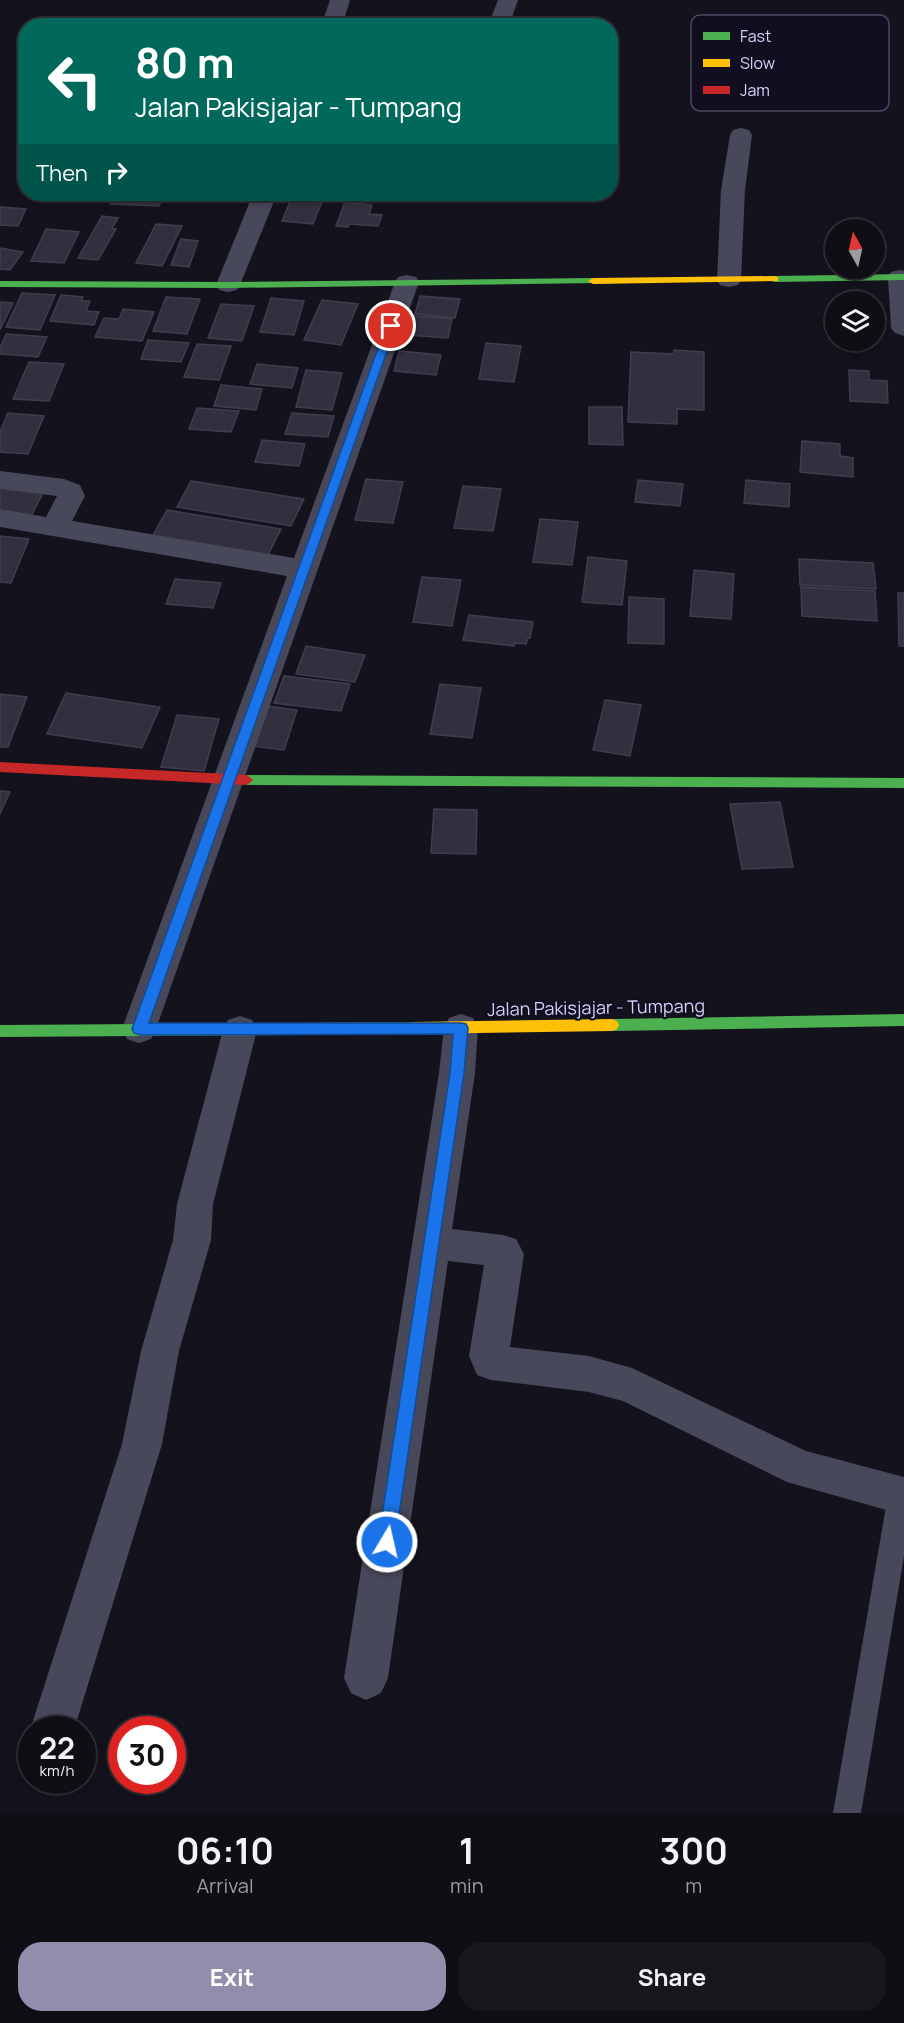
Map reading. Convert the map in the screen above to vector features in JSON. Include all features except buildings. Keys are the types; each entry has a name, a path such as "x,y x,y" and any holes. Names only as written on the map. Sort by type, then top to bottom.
{"street":[{"path":"334,18 340,0"},
{"path":"501,18 508,0"},
{"path":"729,280 733,190 741,135"},
{"path":"228,285 262,201"},
{"path":"0,284 228,285 902,278 904,328"},
{"path":"140,1029 407,282"},
{"path":"0,480 64,488 70,491 70,496 55,527"},
{"path":"0,518 303,570"},
{"path":"0,767 228,780 904,783"},
{"name":"Jalan Pakisjajar - Tumpang","path":"0,1031 461,1028 904,1020"},
{"path":"366,1678 457,1073 461,1028"},
{"path":"56,1716 142,1444 160,1351 192,1240 195,1204 240,1030"},
{"path":"431,1243 503,1251 505,1254 489,1356 491,1362 590,1374 632,1386 660,1402 801,1469 902,1495"}],"lane":[{"path":"847,1813 902,1495"}],"traffic: fast":[{"path":"774,279 904,277"},
{"path":"0,284 228,285 593,281"},
{"path":"247,780 904,783"},
{"path":"612,1025 904,1020"},
{"path":"0,1031 413,1028"}],"traffic: slow":[{"path":"593,281 774,279"},
{"path":"413,1028 612,1025"}],"traffic: jam":[{"path":"0,767 247,780"}],"route":[{"path":"387,1542 457,1073 461,1028 140,1029 391,326"}]}
